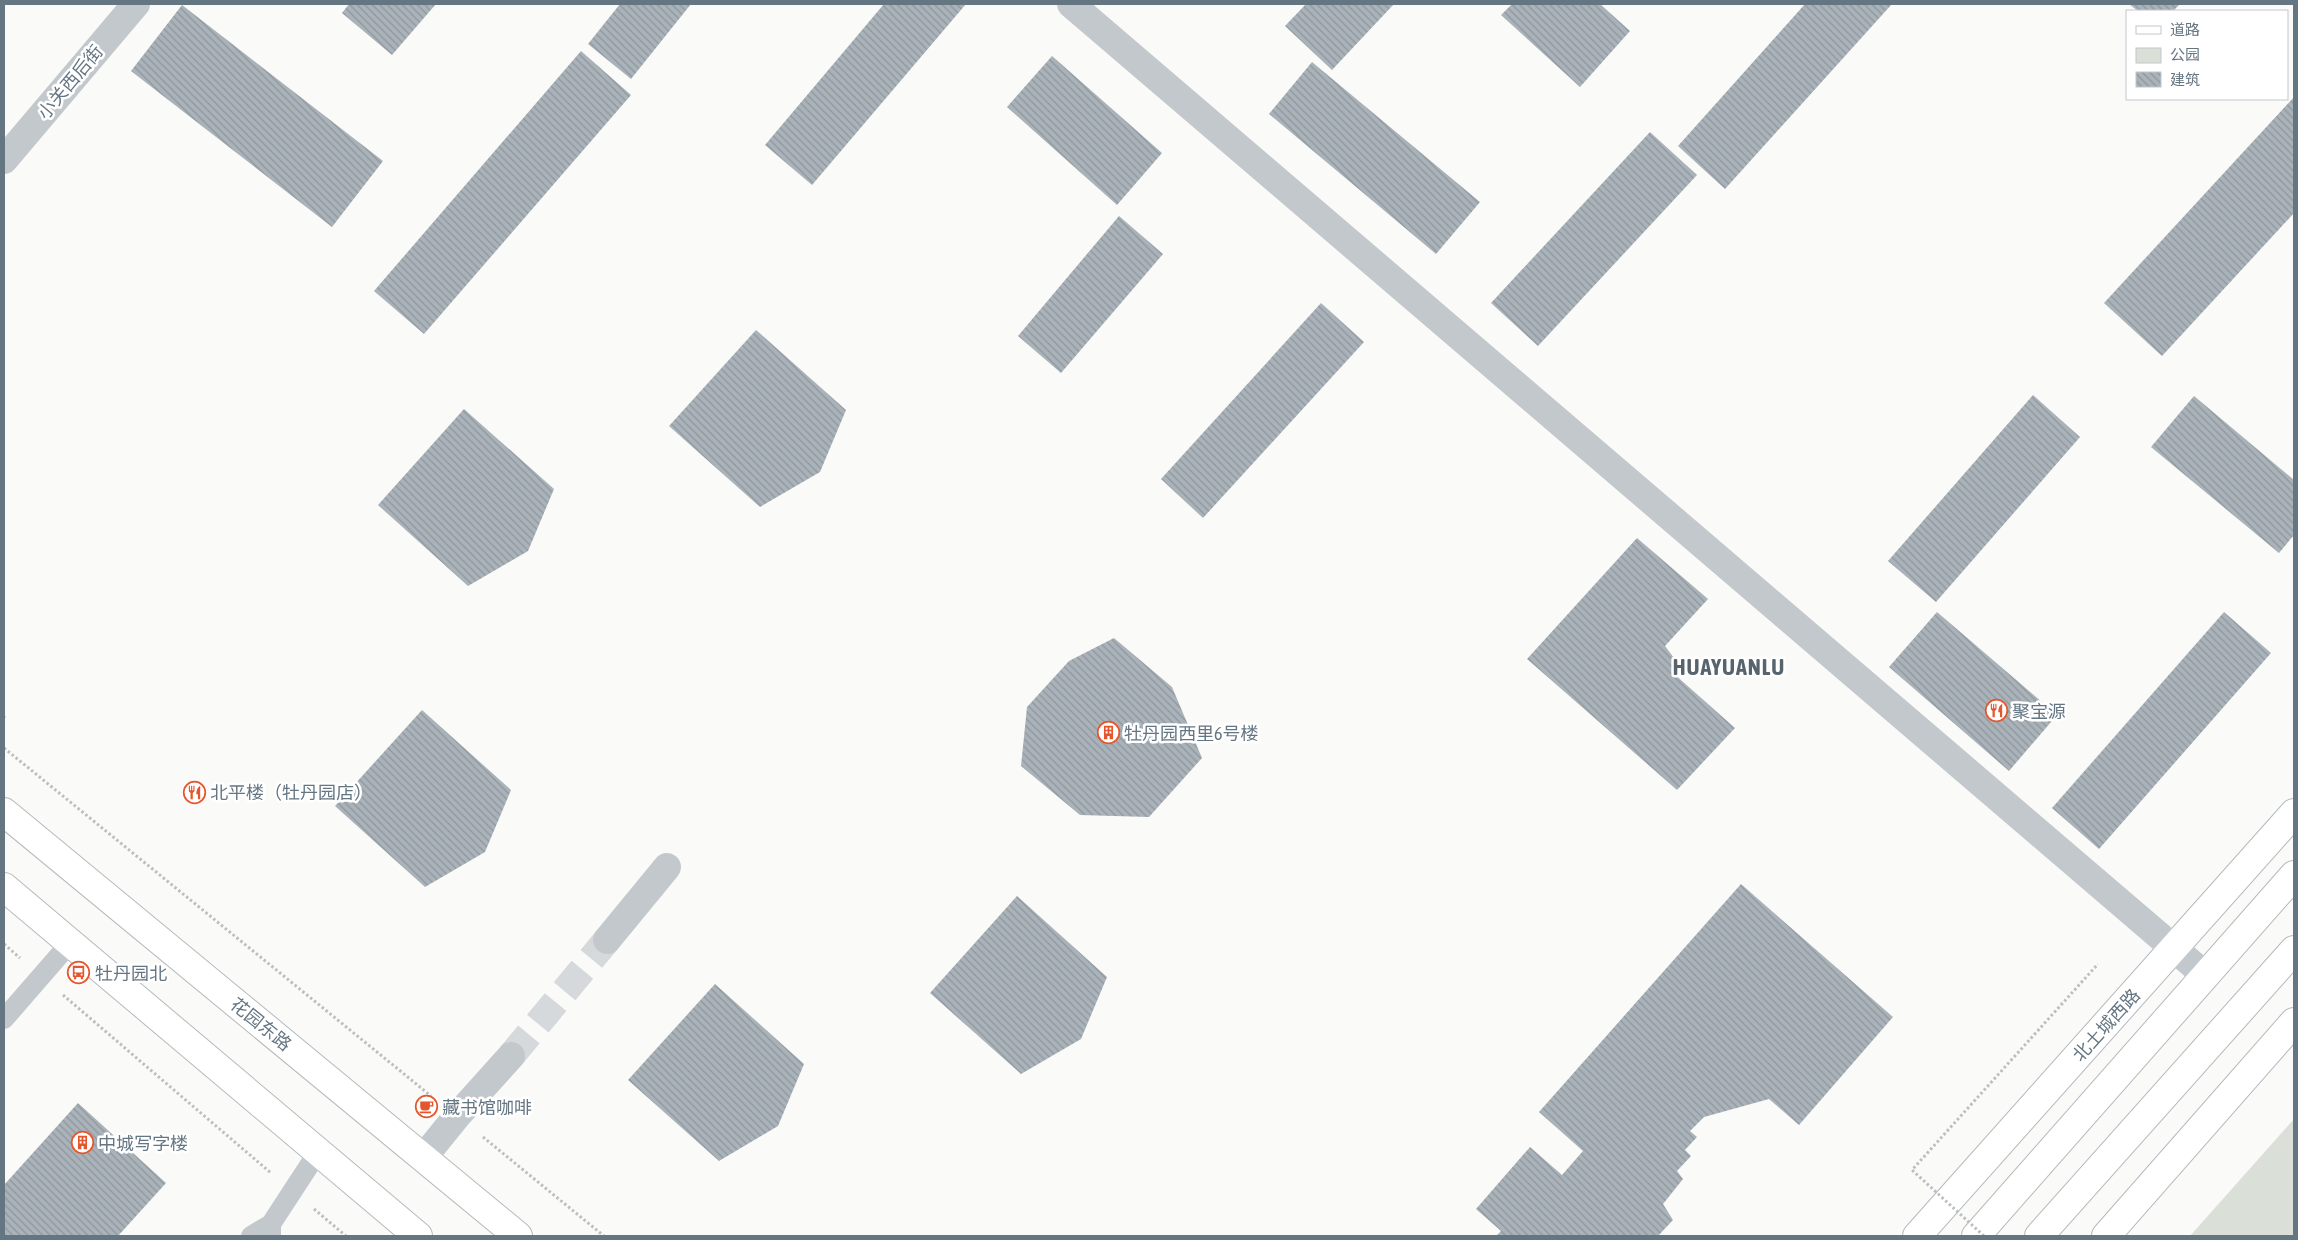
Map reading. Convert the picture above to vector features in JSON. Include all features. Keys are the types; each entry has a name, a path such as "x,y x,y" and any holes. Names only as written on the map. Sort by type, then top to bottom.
{"main road":[{"name":"花园东路","path":"4,812 518,1236"},
{"name":"北土城西路","path":"1918,1236 2294,813"},
{"path":"1976,1236 2294,875"},
{"path":"4,887 418,1236"},
{"path":"2039,1236 2294,950"},
{"path":"2106,1236 2294,1022"}],"street":[{"name":"小关西后街","path":"4,160 136,4"},
{"path":"1070,4 2205,976"},
{"path":"607,940 667,867"},
{"path":"423,1158 456,1116 511,1056"}],"lane":[{"path":"4,1019 70,943"},
{"path":"251,1236 271,1230 318,1152"}],"path":[{"path":"4,748 604,1236"},
{"path":"4,944 346,1236"},
{"path":"1984,1236 1912,1170 2098,964"}],"green space":[{"path":"2294,1119 2294,1236 2190,1236"}],"building":[{"path":"349,4 436,4 392,55 342,13"},
{"path":"620,4 691,4 631,79 588,44"},
{"path":"884,4 966,4 812,185 765,145"},
{"path":"1306,4 1394,4 1332,70 1285,26"},
{"path":"1512,4 1600,4 1630,31 1580,87 1501,15"},
{"path":"1805,4 1892,4 1725,189 1678,146"},
{"path":"2129,4 2180,4 2174,10 2137,10"},
{"path":"182,5 383,161 332,227 131,71"},
{"path":"581,51 631,95 424,334 374,291"},
{"path":"1052,56 1162,153 1117,205 1007,107"},
{"path":"1312,62 1480,202 1436,254 1269,114"},
{"path":"2294,97 2294,213 2162,356 2104,303"},
{"path":"1650,132 1697,175 1538,346 1491,303"},
{"path":"1119,216 1163,254 1061,373 1018,336"},
{"path":"1321,303 1364,342 1203,518 1161,479"},
{"path":"756,330 846,410 820,472 760,507 669,426"},
{"path":"2033,395 2080,437 1936,602 1888,561"},
{"path":"2194,396 2294,480 2294,535 2279,553 2151,447"},
{"path":"464,409 554,489 528,551 468,586 378,505"},
{"path":"1637,538 1708,599 1665,646 1674,658 1673,673 1735,728 1677,790 1527,659"},
{"path":"1937,612 2057,715 2009,771 1889,667"},
{"path":"2224,612 2271,653 2099,849 2052,808"},
{"name":"牡丹园西里6号楼","path":"1114,638 1172,687 1202,758 1149,817 1080,815 1021,766 1027,707 1069,661"},
{"path":"422,710 511,790 485,852 425,887 335,806"},
{"path":"1741,884 1893,1017 1799,1125 1769,1099 1704,1117 1690,1131 1697,1137 1685,1150 1691,1156 1677,1171 1683,1179 1663,1204 1673,1220 1658,1236 1496,1236 1501,1231 1476,1209 1530,1147 1562,1175 1583,1151 1539,1112"},
{"path":"1017,896 1107,977 1081,1039 1021,1074 930,993"},
{"path":"715,984 804,1064 778,1126 719,1161 628,1080"},
{"name":"中城写字楼","path":"78,1103 166,1183 118,1236 4,1236 4,1185"}],"tunnel":[{"path":"511,1056 607,940"}],"place":[{"name":"聚宝源","path":"1996,711"},
{"name":"牡丹园西里6号楼","path":"1108,733"},
{"name":"北平楼（牡丹园店）","path":"194,792"},
{"name":"牡丹园北","path":"79,973"},
{"name":"藏书馆咖啡","path":"426,1107"},
{"name":"中城写字楼","path":"82,1143"}],"district":[{"name":"HUAYUANLU","path":"1729,667"}]}
